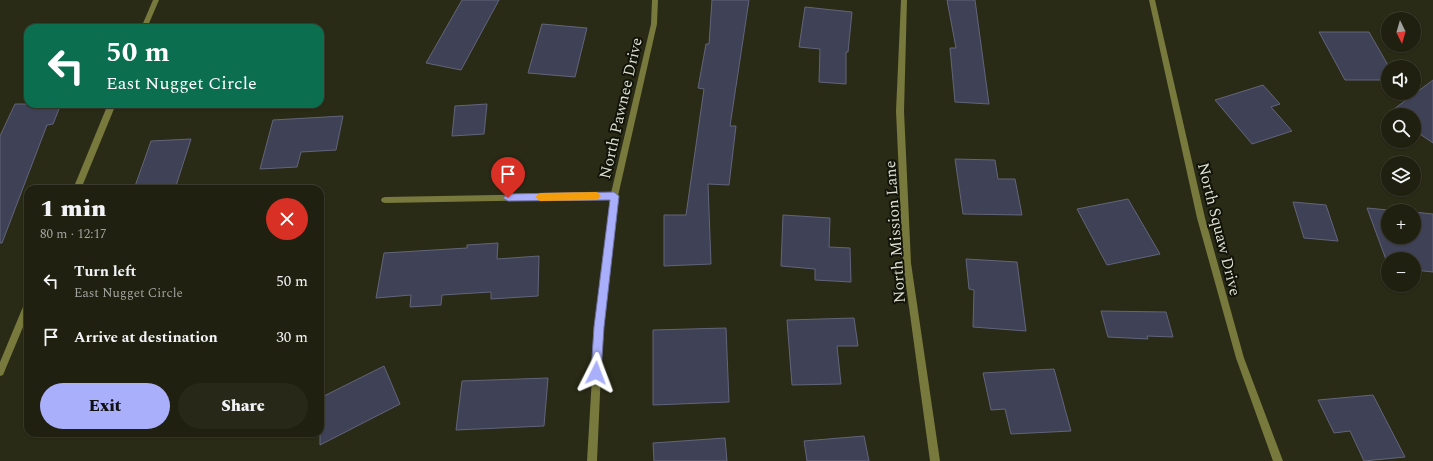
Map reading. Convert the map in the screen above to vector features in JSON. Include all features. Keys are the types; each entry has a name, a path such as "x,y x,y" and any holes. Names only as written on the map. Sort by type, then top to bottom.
{"street":[{"path":"146,24 156,0"},
{"name":"North Pawnee Drive","path":"592,461 599,327 614,196 654,24 655,0"},
{"name":"North Mission Lane","path":"904,0 900,111 907,262 935,461"},
{"name":"North Squaw Drive","path":"1152,0 1203,226 1240,358 1278,461"},
{"path":"79,185 110,108"},
{"path":"386,200 614,196"},
{"path":"0,372 24,315"}],"building":[{"path":"462,0 499,0 461,70 426,63"},
{"path":"712,0 749,0 730,126 736,126 729,185 708,184 711,264 664,266 664,215 686,215 704,89 698,88 706,44 709,44"},
{"path":"947,0 975,0 989,104 955,102 950,48 956,48"},
{"path":"805,7 852,12 848,52 846,52 846,84 819,82 820,49 799,47"},
{"path":"542,24 587,28 575,77 528,73"},
{"path":"1319,32 1369,32 1385,60 1381,60 1381,80 1345,80"},
{"path":"1433,80 1433,143 1421,135 1421,108 1395,108 1406,100 1421,100 1421,89"},
{"path":"1263,85 1280,104 1271,107 1292,131 1252,144 1215,100"},
{"path":"15,104 24,104 24,108 59,108 53,124 47,125 2,243 0,243 0,136"},
{"path":"487,104 484,134 452,136 455,106"},
{"path":"343,116 336,150 301,152 297,167 260,169 273,120"},
{"path":"191,139 176,185 135,185 151,141"},
{"path":"955,159 995,160 998,179 1015,179 1022,215 963,214"},
{"path":"1128,199 1160,254 1107,265 1077,209"},
{"path":"1293,202 1326,205 1338,241 1304,238"},
{"path":"1367,208 1381,209 1381,244 1421,244 1421,213 1433,214 1433,272 1421,271 1421,252 1383,252"},
{"path":"783,215 830,218 829,247 850,248 851,282 815,280 815,269 781,266"},
{"path":"498,243 497,259 539,256 538,296 491,299 491,292 442,295 441,305 410,307 411,295 376,298 384,253 467,248 467,245"},
{"path":"966,259 1017,262 1026,331 973,327 974,290 969,289"},
{"path":"1101,311 1166,312 1173,337 1147,336 1148,339 1108,337"},
{"path":"854,318 858,346 837,346 841,384 792,385 787,320"},
{"path":"726,328 729,402 653,405 653,330"},
{"path":"384,366 400,404 320,445 320,437 324,437 324,396"},
{"path":"1054,369 1071,431 1011,434 1005,409 991,410 983,373"},
{"path":"548,378 544,426 456,430 462,381"},
{"path":"1373,395 1405,457 1364,461 1350,431 1334,433 1318,400"},
{"path":"864,436 869,461 807,461 804,441"},
{"path":"725,438 727,461 654,461 653,443"}],"slow traffic":[{"path":"540,197 597,196"}],"route":[{"path":"508,198 614,196 599,327 596,373"}]}
